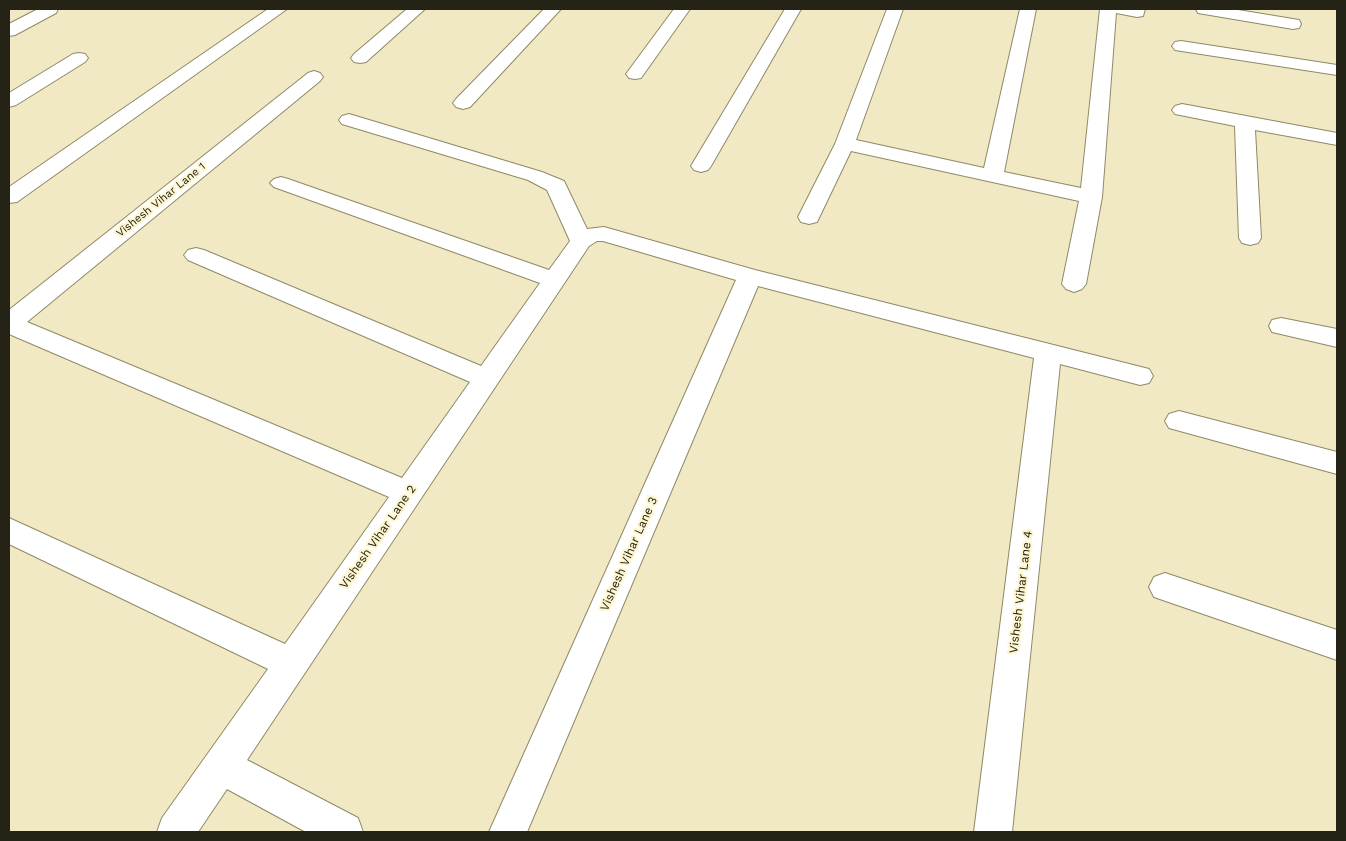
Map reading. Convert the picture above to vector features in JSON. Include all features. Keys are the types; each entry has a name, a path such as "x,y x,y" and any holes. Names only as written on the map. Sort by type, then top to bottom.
{"street":[{"path":"9,32 50,9"},
{"path":"9,197 279,9"},
{"path":"360,58 417,9"},
{"path":"464,102 553,9"},
{"path":"636,74 682,9"},
{"path":"701,166 793,9"},
{"path":"809,217 845,144 895,9"},
{"path":"993,175 1028,9"},
{"path":"1074,284 1091,197 1108,9"},
{"path":"1118,9 1137,10"},
{"path":"1204,9 1294,24"},
{"path":"1181,46 1337,70"},
{"path":"9,101 79,58"},
{"name":"Vishesh Vihar Lane 1","path":"9,323 314,77"},
{"path":"1182,110 1337,139"},
{"path":"349,120 536,176 556,186 581,241 592,234 604,234 750,276 1140,376"},
{"path":"1245,122 1250,238"},
{"path":"845,144 1091,197"},
{"path":"281,183 555,280"},
{"name":"Vishesh Vihar Lane 2","path":"176,832 581,241"},
{"path":"196,255 487,379"},
{"name":"Vishesh Vihar Lane 3","path":"508,832 750,276"},
{"path":"9,323 408,493"},
{"path":"1281,326 1337,338"},
{"name":"Vishesh Vihar Lane 4","path":"993,832 1048,352"},
{"path":"1179,421 1337,463"},
{"path":"9,530 291,663"},
{"path":"1165,587 1337,645"},
{"path":"222,766 344,832"}]}
